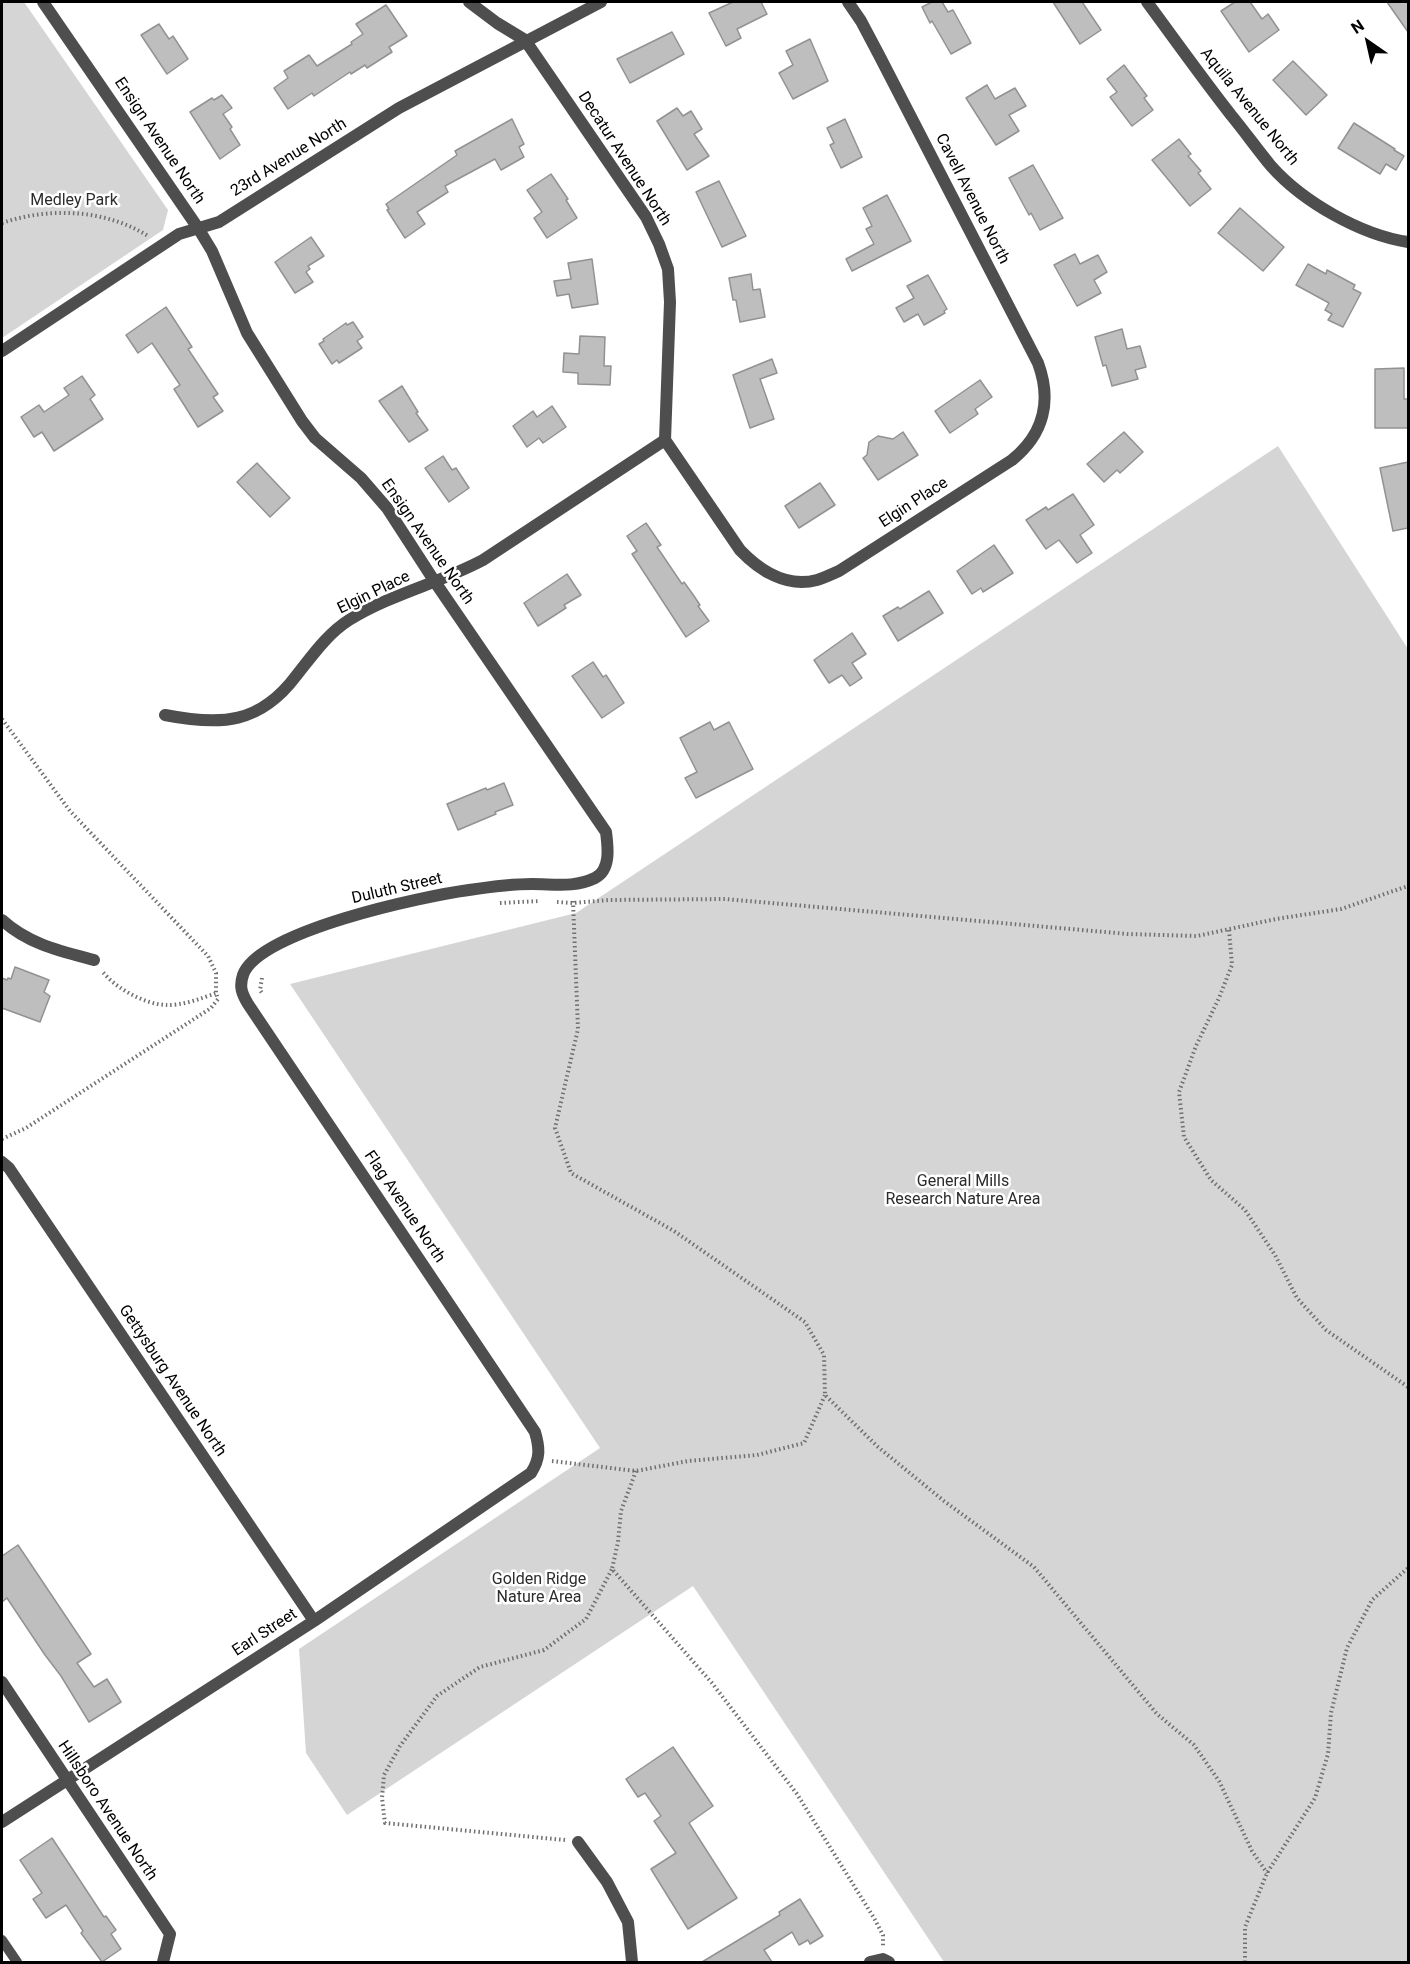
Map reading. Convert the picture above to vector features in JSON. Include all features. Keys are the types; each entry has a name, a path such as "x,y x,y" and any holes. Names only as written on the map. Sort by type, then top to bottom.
{"street":[{"name":"Ensign Avenue North","path":"43,2 198,228 212,251 247,333 302,422 315,438 361,478 387,508 606,832 609,851 604,867 597,877 573,885"},
{"name":"Decatur Avenue North","path":"469,2 525,40 646,217 659,244 668,269 670,302 665,440"},
{"name":"23rd Avenue North","path":"2,351 179,234 219,222 399,108 601,2"},
{"name":"Cavell Avenue North","path":"848,2 879,55 1038,363 1044,380 1045,399 1041,418"},
{"name":"Aquila Avenue North","path":"1147,2 1273,167 1314,204 1354,225 1395,240 1408,242"},
{"name":"Elgin Place","path":"165,715 198,721 225,721 246,716 266,706 283,693 319,646 348,621 380,604 458,574 483,560 665,440 740,550 753,565 769,574 799,582 817,580 839,571 1012,460 1025,449 1035,434 1041,418"},
{"name":"Duluth Street","path":"243,973 258,955 284,941 345,918 397,904 469,890 531,884 573,885"},
{"path":"2,920 14,932 41,945 94,960"},
{"name":"Flag Avenue North","path":"243,973 240,990 248,1004 535,1432 539,1447 538,1461"},
{"name":"Gettysburg Avenue North","path":"2,1162 9,1168 314,1621"},
{"name":"Earl Street","path":"2,1822 314,1621 521,1481 531,1473 538,1461"},
{"name":"Hillsboro Avenue North","path":"2,1682 170,1934 163,1962"},
{"path":"578,1842 607,1882 628,1922 632,1962"},
{"path":"870,1962 886,1961"}],"lane":[{"path":"2,1940 17,1962"}],"path":[{"path":"2,223 24,216 45,214 72,213 101,217 148,235 157,248"},
{"path":"2,719 70,811 208,956 216,973 218,999 211,1008 26,1128 2,1139"},
{"path":"538,1461 636,1471 688,1461 757,1455 804,1443 825,1395 824,1355 805,1322 675,1231 571,1173 555,1128 578,1029 573,885"},
{"path":"553,902 725,899 1128,934 1197,936 1276,919 1341,909 1408,886"},
{"path":"497,904 543,901"},
{"path":"1229,929 1232,965 1196,1046 1179,1092 1184,1137 1211,1180 1245,1210 1275,1255 1297,1298 1326,1330 1408,1388"},
{"path":"94,960 108,978 139,998 167,1005 201,999 216,993"},
{"path":"264,996 260,990 261,979 267,972"},
{"path":"825,1395 878,1448 944,1501 1034,1567 1157,1714 1194,1745 1219,1781 1252,1851 1267,1873"},
{"path":"554,1461 555,1454"},
{"path":"578,1842 384,1823 382,1798 384,1774 400,1746 438,1696 480,1667 544,1650 586,1618 612,1569 621,1511 636,1471"},
{"path":"1245,1962 1245,1927 1267,1873 1316,1798 1328,1754 1331,1713 1347,1648 1372,1600 1408,1568"},
{"path":"612,1569 712,1683 797,1794 874,1918 883,1935 886,1961"}],"green space":[{"name":"Medley Park","path":"2,2 24,2 168,210 163,230 2,338"},
{"name":"General Mills Research Nature Area","path":"1278,446 1408,649 1408,1962 944,1962 693,1586 347,1815 306,1753 299,1649 600,1448 290,984 576,913"}],"building":[{"path":"733,2 761,2 767,14 737,29 741,38 726,46 709,13"},
{"path":"932,2 942,2 948,12 953,10 971,43 951,54 922,7"},
{"path":"1053,2 1082,2 1101,30 1080,44"},
{"path":"1235,2 1250,2 1262,19 1268,14 1279,30 1249,52 1221,11"},
{"path":"1387,2 1408,2 1408,32"},
{"path":"386,5 407,36 389,47 392,52 367,68 365,65 351,74 350,72 314,96 312,93 288,109 274,88 288,78 284,71 309,55 317,66 352,44 351,42 363,34 356,24"},
{"path":"159,24 169,39 173,36 188,59 167,74 141,35"},
{"path":"672,32 684,54 630,83 617,59"},
{"path":"810,39 828,81 793,99 779,73 793,65 786,51"},
{"path":"1293,61 1327,95 1306,115 1273,80"},
{"path":"1124,65 1147,96 1144,98 1153,110 1132,126 1110,97 1117,92 1107,79"},
{"path":"987,85 995,99 1015,88 1026,106 1009,115 1019,131 996,145 966,98"},
{"path":"222,95 232,108 223,114 240,145 220,159 190,112 212,98 214,100"},
{"path":"677,108 683,116 691,111 702,129 694,134 709,156 687,170 657,121"},
{"path":"512,119 524,144 519,147 524,157 501,170 495,159 445,186 448,192 417,212 425,224 405,238 387,210 389,209 386,204 457,155 455,151"},
{"path":"845,119 862,157 841,168 830,145 834,143 827,128"},
{"path":"1354,123 1404,156 1396,170 1386,164 1380,174 1338,148"},
{"path":"1179,139 1191,154 1188,156 1201,171 1198,173 1211,189 1190,206 1152,160"},
{"path":"1033,165 1063,218 1040,230 1009,178"},
{"path":"551,174 568,199 566,200 577,218 547,238 534,218 542,212 527,190"},
{"path":"719,181 746,236 722,247 696,192"},
{"path":"887,195 911,241 852,271 846,259 874,244 866,229 872,226 863,208"},
{"path":"1240,208 1284,247 1263,271 1218,233"},
{"path":"311,237 324,256 308,266 310,269 306,272 313,282 295,293 275,262"},
{"path":"1075,254 1080,264 1098,255 1107,272 1094,280 1101,293 1077,306 1054,265"},
{"path":"592,259 598,304 572,308 569,294 557,296 554,281 571,279 568,263"},
{"path":"1308,264 1326,274 1327,270 1355,285 1353,289 1361,293 1343,327 1328,320 1332,314 1325,310 1329,303 1296,285"},
{"path":"751,274 753,290 760,289 765,317 740,322 729,278"},
{"path":"928,275 947,309 945,313 924,325 918,314 904,322 896,308 914,298 907,286"},
{"path":"166,307 192,347 188,349 218,394 213,397 223,411 198,427 174,389 180,385 152,343 138,353 126,335"},
{"path":"353,322 363,337 357,341 362,348 339,363 337,360 332,364 319,344 346,323 347,325"},
{"path":"1122,329 1127,349 1140,346 1146,367 1135,370 1138,379 1112,386 1106,365 1103,366 1095,337"},
{"path":"580,336 605,337 604,366 611,366 610,385 578,384 578,373 563,372 564,353 579,354"},
{"path":"772,359 777,373 760,379 774,419 750,428 733,375"},
{"path":"1404,368 1404,399 1408,399 1408,428 1375,428 1375,369"},
{"path":"82,376 95,395 90,399 103,419 54,451 42,432 34,437 21,417 39,405 44,412 69,395 64,388"},
{"path":"980,380 992,397 975,409 978,414 950,433 935,411"},
{"path":"402,386 428,430 409,442 379,401"},
{"path":"552,406 566,427 543,443 539,438 527,447 513,426 533,411 537,417"},
{"path":"903,432 918,455 878,480 863,458 867,455 869,442 878,436 893,439"},
{"path":"1124,432 1143,452 1120,473 1117,470 1104,482 1087,464"},
{"path":"443,456 452,470 456,468 469,488 449,502 425,468"},
{"path":"1408,462 1408,528 1393,531 1380,468"},
{"path":"257,463 290,498 270,517 237,482"},
{"path":"820,483 835,505 799,528 785,506"},
{"path":"1073,494 1094,525 1080,535 1092,553 1077,563 1059,540 1046,549 1026,520 1046,507 1048,510"},
{"path":"646,523 661,545 657,547 682,584 684,582 694,596 709,621 686,637 632,554 637,551 627,536"},
{"path":"994,545 1013,573 983,592 981,588 972,594 957,571"},
{"path":"567,574 581,595 564,605 566,608 538,626 524,603"},
{"path":"929,591 943,613 898,641 883,616 898,607 900,609"},
{"path":"852,633 866,654 852,663 862,678 850,686 842,675 829,683 814,660"},
{"path":"593,662 603,677 606,675 624,703 602,718 572,676"},
{"path":"710,722 714,730 729,722 753,769 696,798 685,778 697,772 680,738"},
{"path":"504,783 513,805 458,830 447,804"},
{"path":"15,967 49,980 44,992 50,996 40,1022 2,1008 2,978 11,979"},
{"path":"18,1545 91,1654 77,1663 94,1687 107,1679 121,1702 89,1722 61,1676 7,1598 2,1602 2,1556"},
{"path":"673,1747 713,1806 689,1823 737,1898 688,1929 651,1869 676,1853 654,1821 661,1816 645,1793 638,1797 626,1779"},
{"path":"52,1838 104,1917 106,1916 116,1930 111,1934 121,1949 102,1962 81,1933 83,1931 66,1905 46,1918 33,1899 42,1893 20,1860"},
{"path":"800,1899 823,1936 810,1944 808,1940 799,1945 792,1932 764,1950 772,1962 702,1962 780,1915 779,1912"}],"park label":[{"name":"Golden Ridge Nature Area","path":"539,1589"}]}
